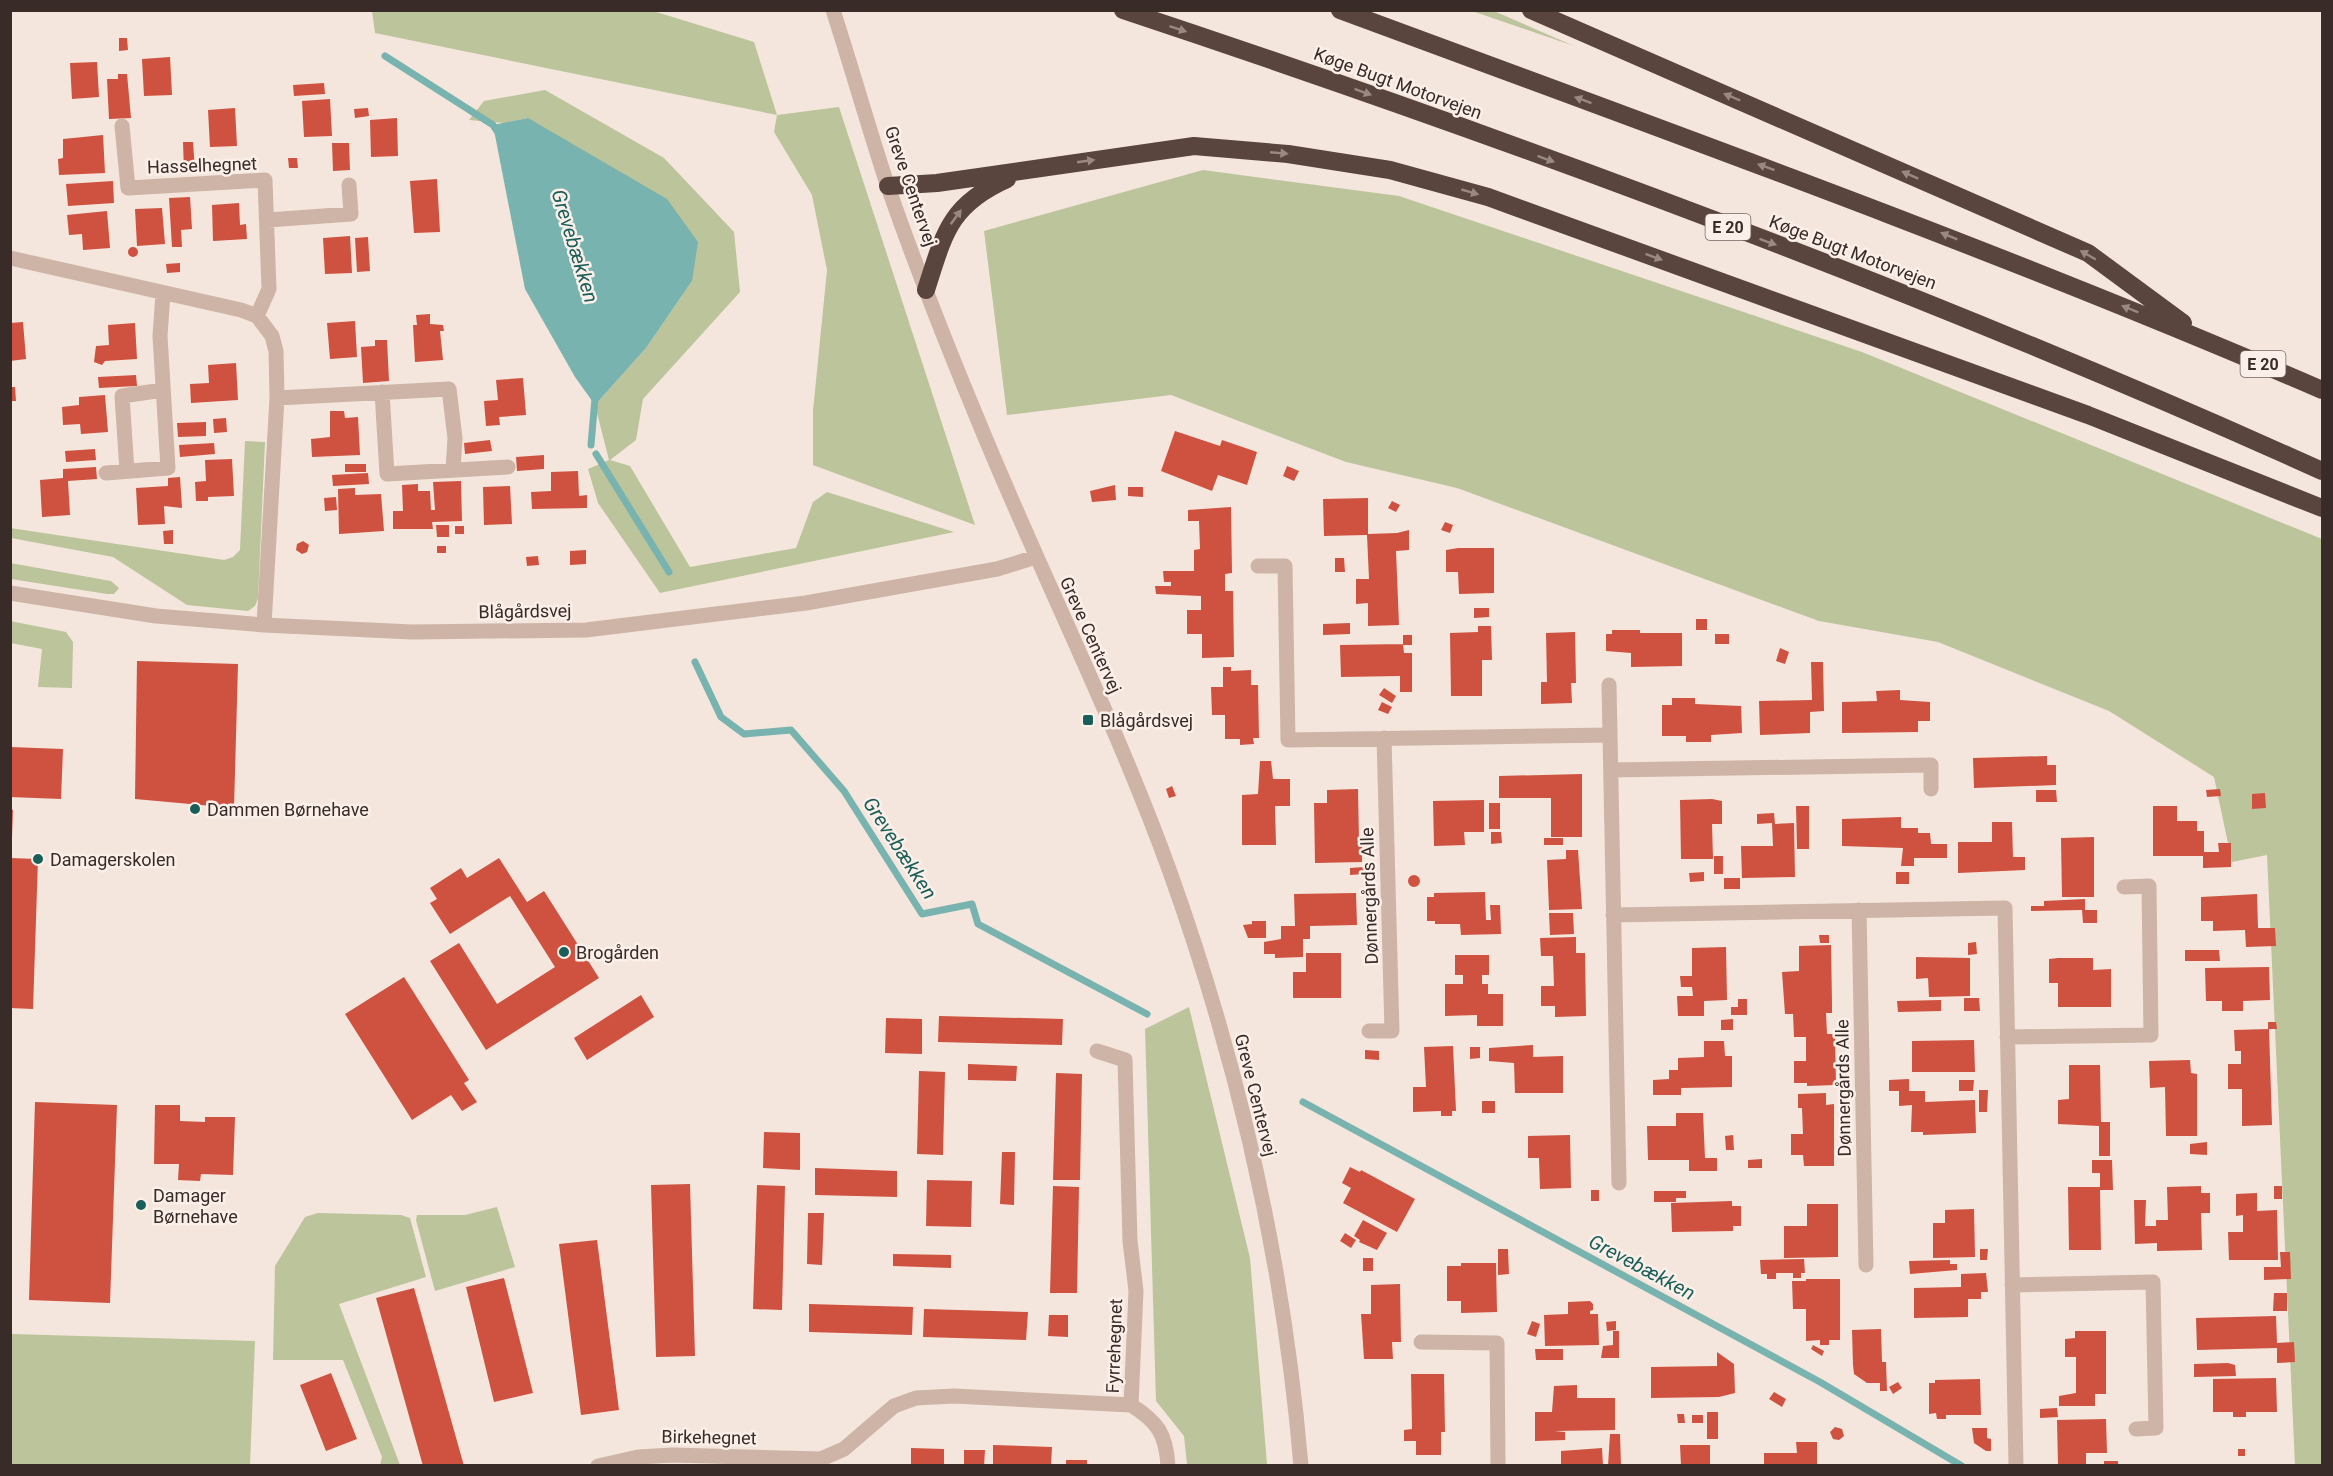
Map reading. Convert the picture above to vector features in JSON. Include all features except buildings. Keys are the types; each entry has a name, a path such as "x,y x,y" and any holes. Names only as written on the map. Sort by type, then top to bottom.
{"highway":[{"name":"Køge Bugt Motorvejen","path":"1123,10 1320,76 1858,275 2174,404 2322,471"},
{"name":"E 20","path":"1340,10 1892,213 2203,338 2322,390"},
{"path":"1531,10 2088,254 2203,338"},
{"path":"888,186 937,183 1194,146 1288,154 1390,170 1522,209 2088,415 2322,508"},
{"path":"926,290 945,231 961,209 986,188 1028,170"}],"street":[{"name":"Greve Centervej","path":"833,10 888,186 926,290 1036,557 1127,763 1169,872 1209,991 1243,1114 1277,1287 1301,1466"},
{"name":"Hasselhegnet","path":"122,126 128,188 265,180 269,289 257,316"},
{"path":"268,220 351,214 349,185"},
{"path":"10,258 257,316 272,336 276,351 277,398 264,625"},
{"path":"105,473 168,468 160,336 163,293"},
{"path":"277,398 449,389 455,438 453,470"},
{"path":"127,471 122,396 163,390"},
{"path":"382,392 387,474 508,467"},
{"name":"Blågårdsvej","path":"10,593 156,616 264,625 411,632 586,630 806,603 997,569 1036,557"},
{"path":"1258,566 1285,566 1288,740 1610,735"},
{"path":"1609,685 1619,1183"},
{"name":"Dønnergårds Alle","path":"1370,1031 1392,1030 1384,738"},
{"path":"1611,770 1930,765 1931,789"},
{"path":"2007,1037 2151,1035 2149,886 2124,887"},
{"path":"1613,915 2005,908 2016,1466"},
{"name":"Dønnergårds Alle","path":"1859,910 1866,1265"},
{"name":"Fyrrehegnet","path":"821,1459 844,1449 894,1406 916,1398 954,1396 1131,1405 1136,1291 1130,1241 1125,1060 1098,1051"},
{"path":"2012,1285 2153,1282 2156,1428 2136,1429"},
{"path":"1421,1342 1497,1343 1498,1466"},
{"path":"1131,1405 1151,1417 1160,1430 1167,1448 1168,1466"},
{"name":"Birkehegnet","path":"598,1466 638,1457 673,1455 821,1459"}],"green space":[{"path":"372,11 653,11 754,42 777,115 375,33"},
{"path":"1472,11 1494,11 1574,46"},
{"path":"545,90 664,158 734,232 740,292 643,399 636,440 610,460 630,466 690,567 796,548 813,502 827,492 954,532 660,593 598,503 588,469 609,460 595,405 646,348 692,281 528,118 504,123 469,120 484,101"},
{"path":"839,107 975,525 813,465 813,411 827,270 812,195 774,132 777,115"},
{"path":"1203,170 1399,196 1862,352 2322,539 2322,1465 2295,1465 2267,855 2232,862 2214,777 2109,711 1938,642 1819,621 1457,488 1346,462 1171,395 1007,415 984,231"},
{"path":"245,441 265,442 258,598 255,606 248,611 187,605 113,557 11,538 10,528 224,560 233,557 240,550"},
{"path":"10,563 111,581 119,588 114,594 107,594 11,579"},
{"path":"10,621 66,632 73,642 72,688 38,687 42,649 11,643"},
{"path":"1189,1007 1250,1258 1267,1465 1187,1465 1184,1436 1156,1401 1145,1029"},
{"path":"497,1207 515,1267 435,1291 416,1220 417,1215 465,1215"},
{"path":"318,1213 401,1215 410,1218 426,1277 339,1304 400,1465 380,1465 382,1457 343,1360 273,1360 275,1266 305,1217"},
{"path":"11,1334 255,1341 250,1465 11,1465"}],"water":[{"path":"528,118 667,199 698,242 692,281 646,348 595,405 575,377 525,289 493,125"}],"waterway":[{"name":"Grevebækken","path":"385,56 493,125 497,131"},
{"name":"Grevebækken","path":"591,445 595,398"},
{"name":"Grevebækken","path":"596,454 669,572"},
{"name":"Grevebækken","path":"695,662 721,717 744,734 791,730 844,791 922,914 972,904 978,924 1147,1014"},
{"name":"Grevebækken","path":"1303,1102 1820,1382 1962,1466"}],"place":[{"name":"Blågårdsvej","path":"1088,720"},
{"name":"Dammen Børnehave","path":"195,809"},
{"name":"Damagerskolen","path":"38,859"},
{"name":"Brogården","path":"564,952"},
{"name":"Damager Børnehave","path":"141,1205"}]}
